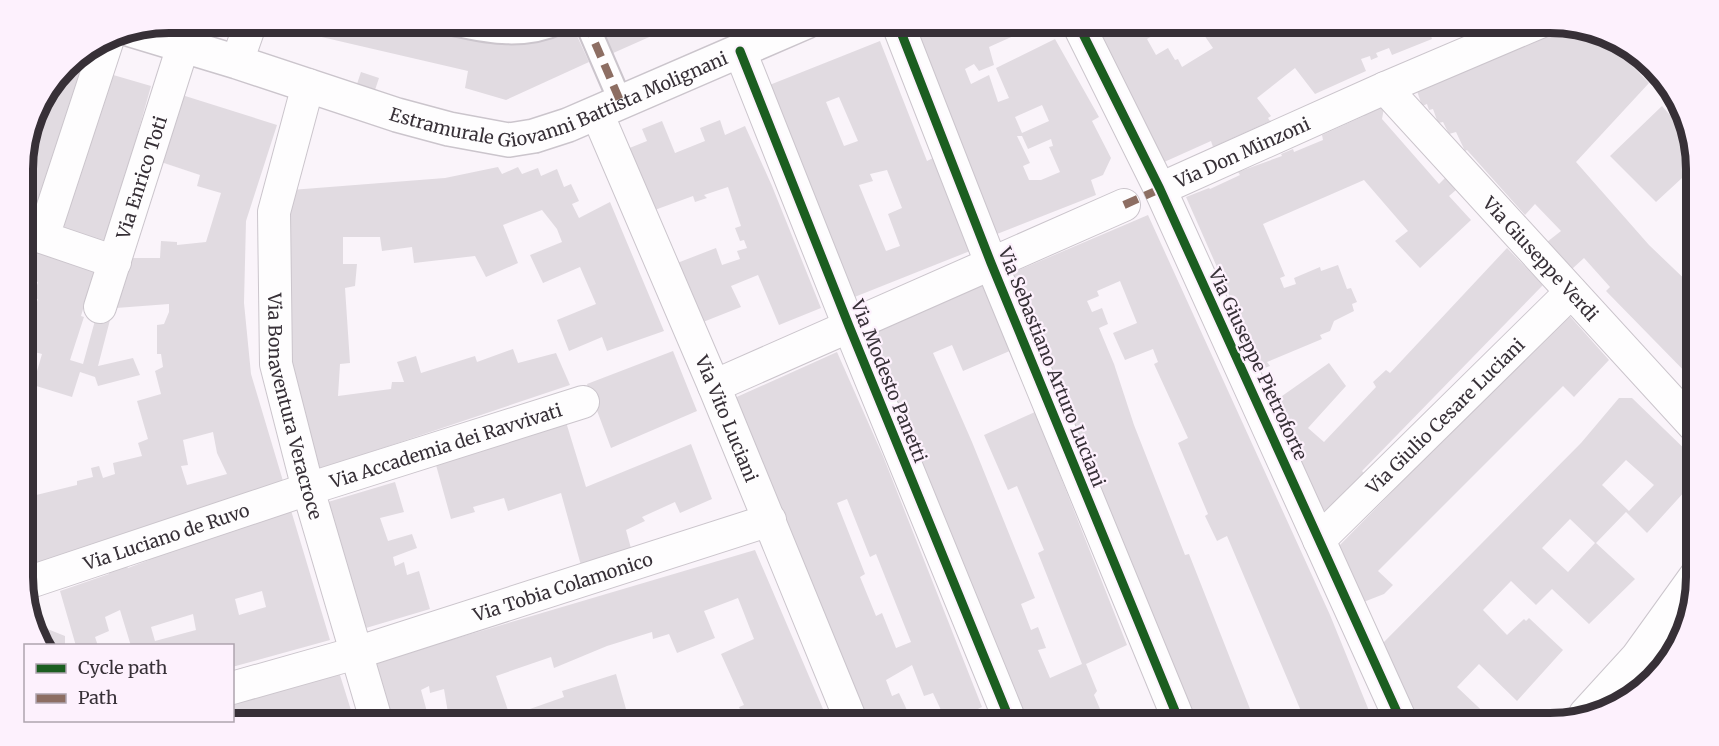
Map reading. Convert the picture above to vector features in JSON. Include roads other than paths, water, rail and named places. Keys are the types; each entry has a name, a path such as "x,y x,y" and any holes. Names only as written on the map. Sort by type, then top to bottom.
{"street":[{"path":"237,62 247,33"},
{"path":"589,33 609,108"},
{"name":"Estramurale Giovanni Battista Molignani","path":"148,35 438,126 509,140 534,136 568,125 781,33"},
{"name":"Via Sebastiano Arturo Luciani","path":"901,33 992,263 1176,713"},
{"name":"Via Giuseppe Pietroforte","path":"1082,33 1160,189 1397,713"},
{"name":"Via Don Minzoni","path":"714,386 1385,88 1514,33"},
{"name":"Via Enrico Toti","path":"100,308 183,46"},
{"path":"104,50 33,234 115,262"},
{"name":"Via Modesto Panetti","path":"740,51 1007,713"},
{"name":"Via Bonaventura Veracroce","path":"308,86 274,212 276,364 308,489 374,713"},
{"name":"Via Giuseppe Verdi","path":"1385,88 1686,418"},
{"name":"Via Vito Luciani","path":"609,108 714,386 848,713"},
{"name":"Via Giulio Cesare Luciani","path":"1319,540 1571,292"},
{"name":"Via Accademia dei Ravvivati","path":"308,489 582,402"},
{"name":"Via Luciano de Ruvo","path":"33,581 308,489"},
{"name":"Via Tobia Colamonico","path":"234,687 356,653 770,520"},
{"path":"1592,707 1637,657 1685,589"}]}
